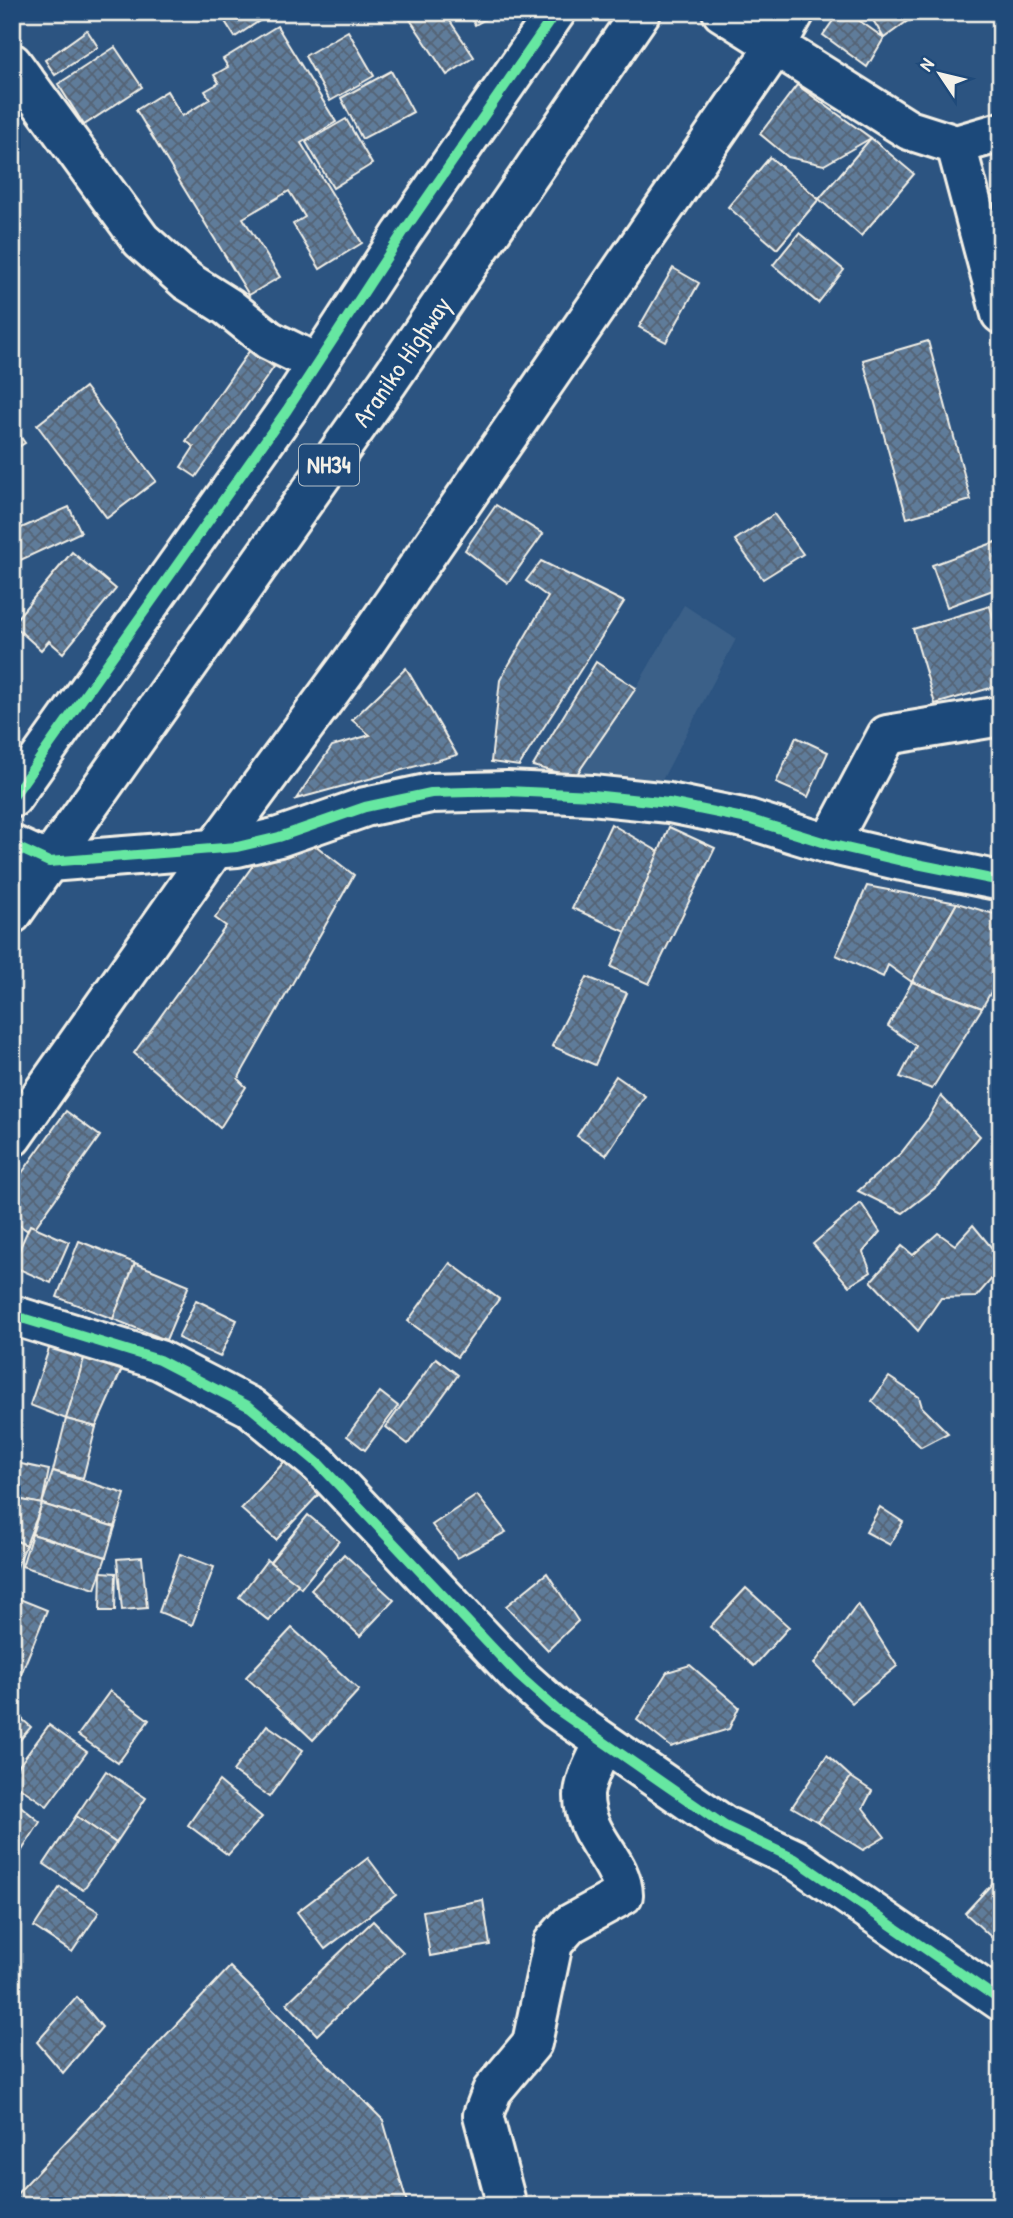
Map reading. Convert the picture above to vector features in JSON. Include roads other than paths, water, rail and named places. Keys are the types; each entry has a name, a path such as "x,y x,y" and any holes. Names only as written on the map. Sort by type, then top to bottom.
{"main road":[{"path":"12,798 287,410 316,363 556,12"},
{"name":"Araniko Highway","path":"12,914 387,382 641,12"},
{"path":"722,12 786,28 909,130 956,145 1001,132"},
{"path":"12,1137 215,848 360,651 786,28"},
{"path":"12,63 141,240 187,281 228,307 269,340 316,363"},
{"path":"956,145 1001,314"},
{"path":"829,844 887,735 1001,716"},
{"path":"12,845 49,862 237,847 279,837 365,807 431,793 508,791 592,795 669,803 748,819 829,844 1001,881"},
{"path":"12,1315 159,1360 250,1407 319,1464 519,1675 603,1744 725,1826 795,1858 997,1994"},
{"path":"507,2206 483,2115 492,2091 531,2043 553,1943 570,1924 623,1895 622,1880 590,1829 584,1794 603,1744"}]}
